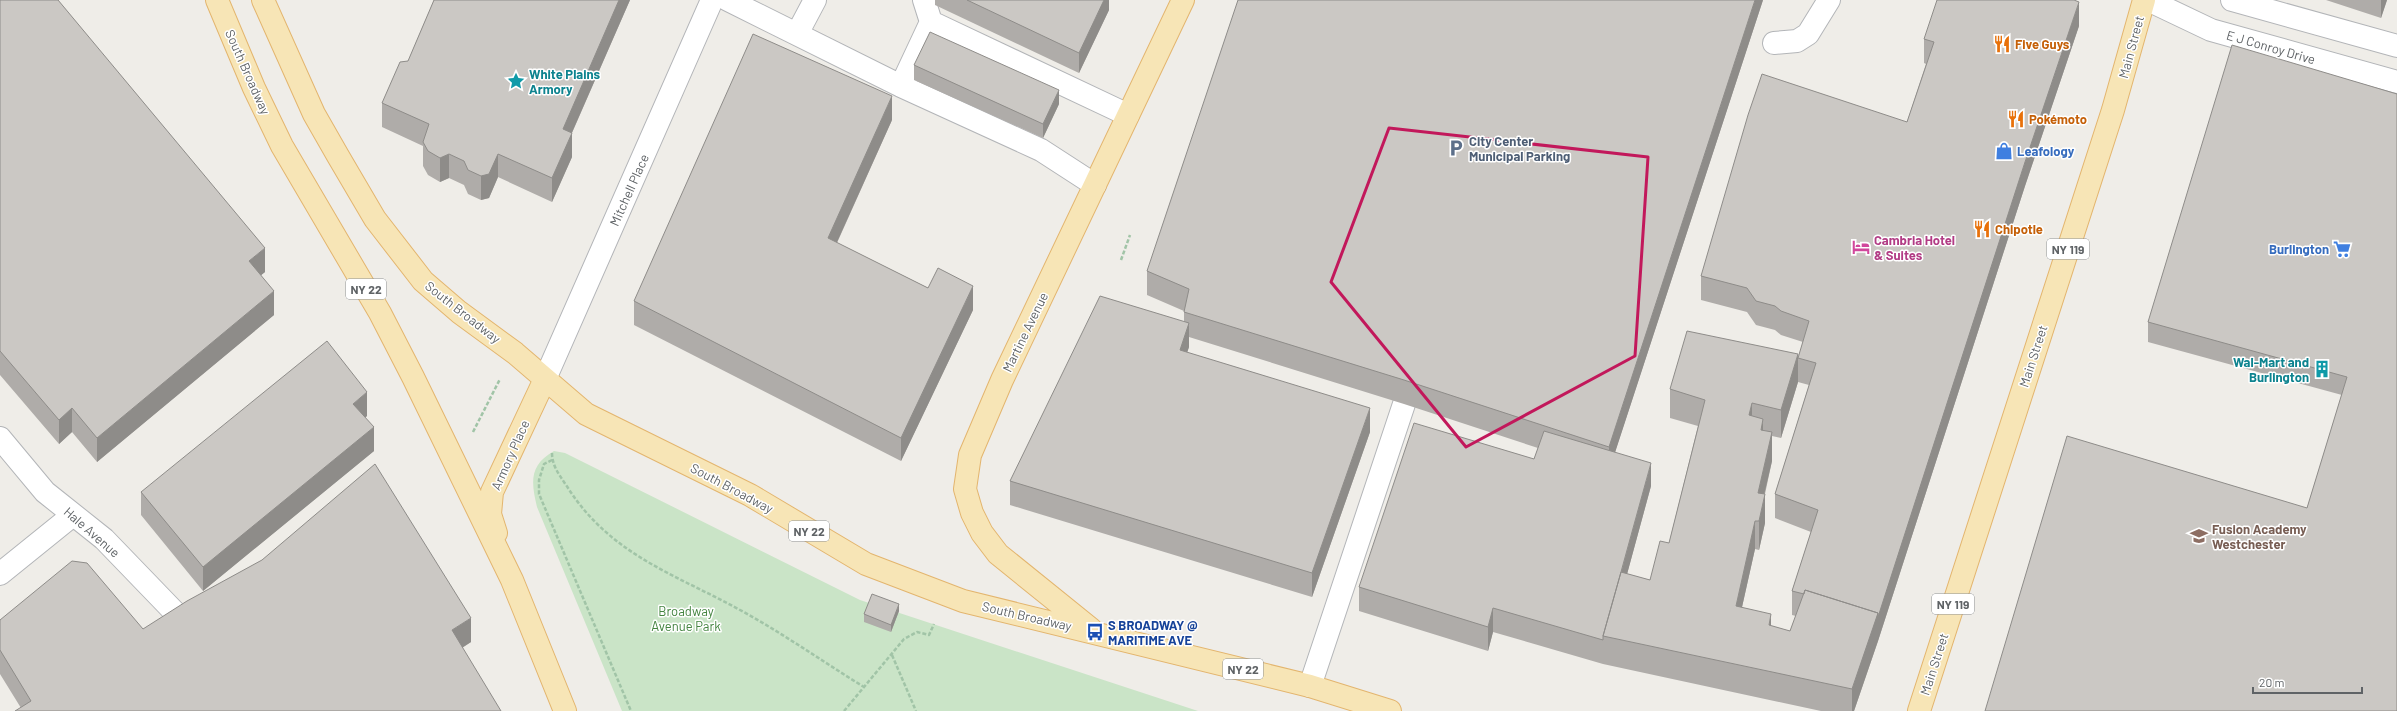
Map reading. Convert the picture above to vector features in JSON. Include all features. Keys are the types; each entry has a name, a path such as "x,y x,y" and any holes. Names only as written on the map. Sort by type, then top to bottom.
{"main road":[{"name":"South Broadway","path":"217,0 254,88 282,146 380,313 512,580 565,708"},
{"name":"South Broadway","path":"263,0 314,114 375,219 423,281 459,312 507,346 586,414 750,496 866,564 963,601 1095,632 1310,686 1390,711"},
{"name":"Martine Avenue","path":"1095,632 998,554 982,533 972,513 965,489 970,455 1002,380 1183,0"},
{"name":"Main Street","path":"1919,711 2113,110 2144,0"},
{"name":"Armory Place","path":"512,580 490,514 492,492 545,379"}],"street":[{"name":"Mitchell Place","path":"545,379 712,0"},
{"path":"728,0 901,86 1040,150 1095,185"},
{"path":"797,34 815,0"},
{"path":"901,86 931,22 924,0"},
{"path":"1774,43 1797,41 1808,34 1830,0"},
{"name":"E J Conroy Drive","path":"2148,0 2211,30 2397,82"},
{"path":"2232,0 2397,46"},
{"path":"931,22 1128,115"},
{"path":"1310,686 1404,404"},
{"name":"Hale Avenue","path":"0,438 45,492 104,538 187,625"},
{"path":"0,574 74,515"}],"path":[{"path":"1121,260 1130,236"},
{"path":"472,433 501,377"},
{"path":"552,453 552,460 582,510 618,544 681,581 748,614 864,687"},
{"path":"552,460 544,464 539,480 539,494 631,711"},
{"path":"844,711 904,639 916,632 929,635 934,624"},
{"path":"892,655 916,711"}],"highlighted area":[{"path":"1389,128 1648,157 1635,356 1466,447 1331,282"}],"green space":[{"name":"Broadway Avenue Park","path":"554,451 565,453 860,600 1198,711 622,711 537,507 533,482 536,468 546,456"}],"building":[{"path":"0,0 58,0 265,248 249,261 274,291 97,438 72,408 59,420 0,351"},
{"path":"434,0 619,0 563,129 572,133 552,178 498,154 489,174 481,176 468,170 464,161 449,154 440,158 428,151 423,142 429,124 382,103 400,62 408,61"},
{"path":"967,0 1104,0 1079,53"},
{"name":"City Center Municipal Parking","path":"1238,0 1755,0 1609,447 1404,380 1184,312 1189,289 1147,271"},
{"path":"1937,0 2074,0 2079,2 2025,162 1878,617 1878,613 1805,590 1804,594 1792,591 1818,510 1775,494 1816,363 1798,358 1809,321 1781,311 1775,306 1756,301 1747,288 1701,276 1748,115 1762,74 1907,122 1934,42 1924,39"},
{"path":"930,32 1059,90 1043,124 914,65"},
{"path":"753,34 892,96 828,238 928,288 938,268 973,286 901,438 634,301"},
{"name":"Wal-Mart and Burlington","path":"2232,45 2397,94 2397,711 1985,711 2067,436 2307,508 2347,377 2148,322"},
{"path":"1100,296 1189,323 1180,350 1370,408 1312,573 1010,481"},
{"path":"1687,331 1798,354 1781,410 1752,403 1749,415 1763,419 1761,430 1772,432 1758,493 1765,494 1759,521 1755,521 1736,606 1771,614 1769,625 1790,631 1805,590 1878,613 1852,689 1603,636 1621,572 1650,580 1660,541 1669,543 1705,400 1670,389"},
{"path":"327,341 367,392 353,404 374,427 203,567 141,492"},
{"path":"1414,423 1534,459 1544,431 1651,463 1603,640 1493,608 1488,627 1359,587"},
{"path":"375,464 471,618 452,630 501,711 15,711 31,701 0,650 0,620 72,561 87,563 143,629 187,601 262,560"},
{"path":"872,594 899,604 891,625 864,614"}],"place":[{"name":"Five Guys","path":"2002,44"},
{"name":"White Plains Armory","path":"516,81"},
{"name":"Pokémoto","path":"2016,119"},
{"name":"City Center Municipal Parking","path":"1456,148"},
{"name":"Leafology","path":"2004,151"},
{"name":"Chipotle","path":"1982,229"},
{"name":"Cambria Hotel & Suites","path":"1861,247"},
{"name":"Burlington","path":"2342,249"},
{"name":"Wal-Mart and Burlington","path":"2322,369"},
{"name":"Fusion Academy Westchester","path":"2199,536"},
{"name":"S BROADWAY @ MARITIME AVE","path":"1095,632"}]}
